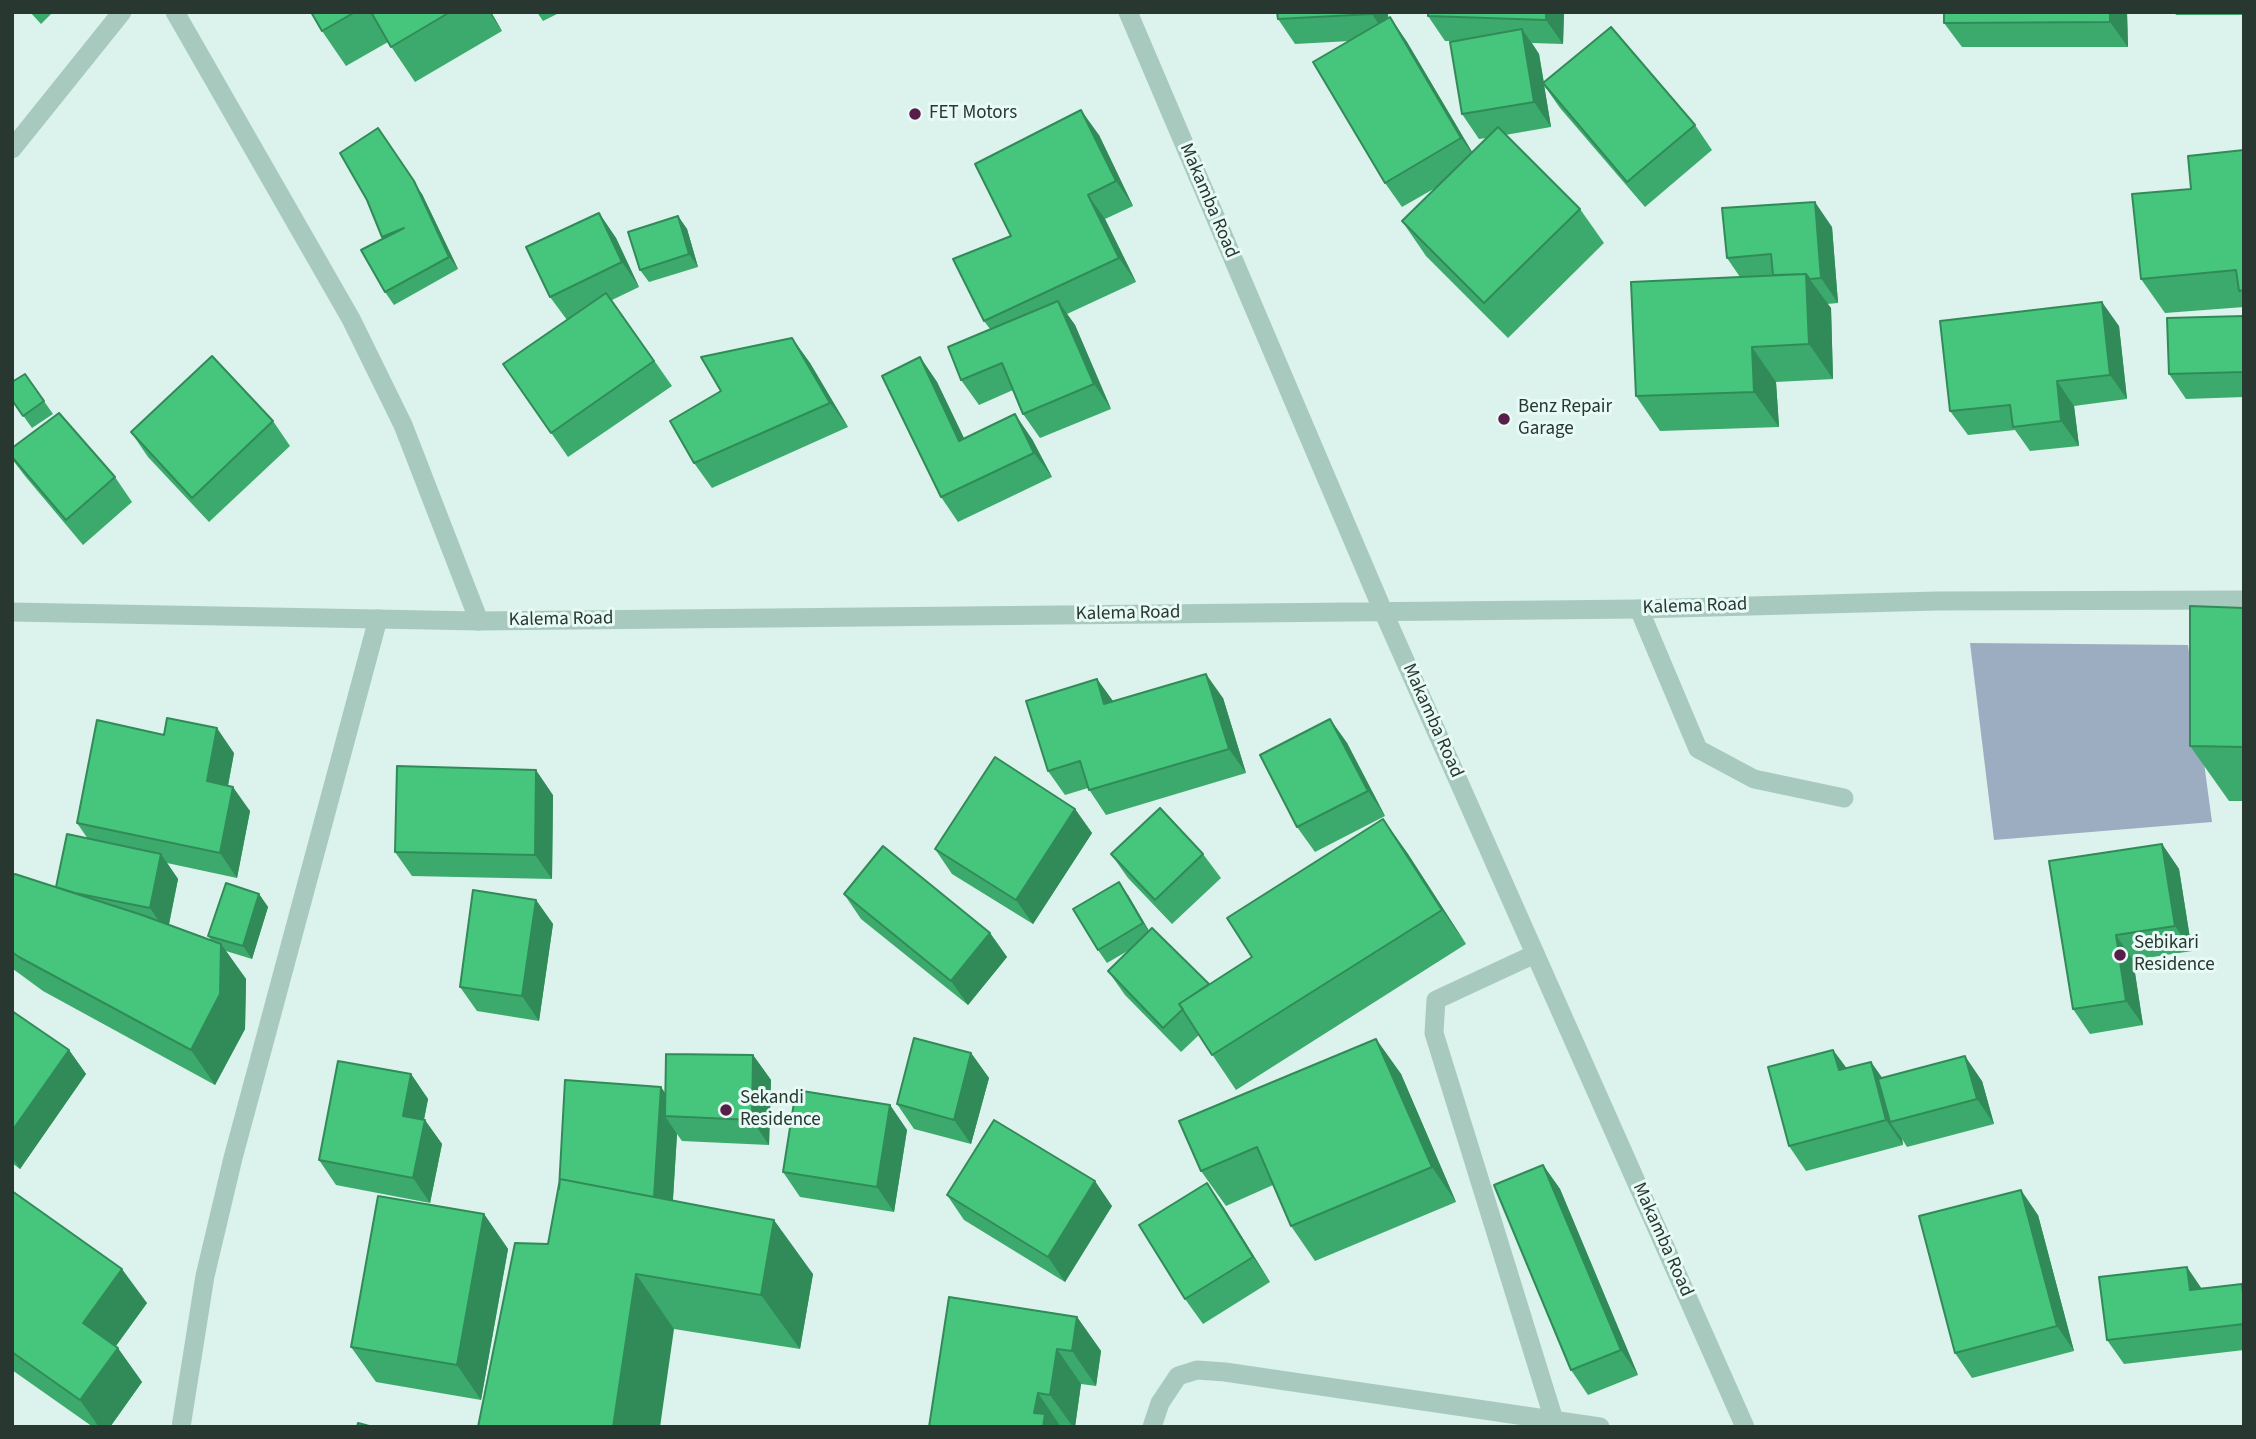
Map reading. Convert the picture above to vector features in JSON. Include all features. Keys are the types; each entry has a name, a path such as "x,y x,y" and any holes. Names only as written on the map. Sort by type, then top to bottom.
{"street":[{"path":"12,149 121,12"},
{"path":"175,12 351,319 403,425 479,621"},
{"name":"Makamba Road","path":"1128,12 1383,611 1745,1427"},
{"name":"Kalema Road","path":"12,612 479,621 1639,609 1937,601 2244,600"},
{"path":"1639,609 1698,749 1755,779 1844,798"},
{"path":"181,1427 205,1276 233,1158 378,619"},
{"path":"1535,954 1436,1000 1434,1033 1554,1420"},
{"path":"1152,1427 1160,1403 1178,1376 1197,1370 1600,1427"}],"shaded area":[{"path":"1970,643 2188,645 2212,822 1994,840"}],"building":[{"path":"311,12 355,12 322,31"},
{"path":"371,12 450,12 391,47"},
{"path":"1277,12 1372,12 1372,14 1278,19"},
{"path":"1428,12 1546,12 1546,20 1428,16"},
{"path":"1944,12 2110,12 2110,22 1944,23"},
{"path":"1390,17 1461,138 1385,183 1313,62"},
{"path":"1611,27 1695,125 1627,182 1543,83"},
{"path":"1522,29 1534,102 1462,114 1450,42"},
{"path":"1081,110 1116,181 1088,195 1119,258 984,321 953,259 1011,236 975,164"},
{"path":"1498,127 1580,209 1484,303 1402,221"},
{"path":"378,128 414,181 449,257 385,292 361,250 404,228 382,237 367,200 340,153"},
{"path":"2244,150 2244,290 2239,291 2236,270 2141,279 2132,194 2191,189 2188,156"},
{"path":"1815,202 1821,278 1810,279 1806,274 1773,275 1771,254 1727,258 1722,208"},
{"path":"599,213 622,262 550,297 526,247"},
{"path":"678,216 689,254 640,270 628,232"},
{"path":"1806,274 1809,344 1752,347 1754,392 1636,396 1631,282"},
{"path":"606,293 654,361 551,433 503,364"},
{"path":"1058,301 1094,384 1023,414 1002,363 961,380 948,347"},
{"path":"2102,302 2110,375 2057,381 2061,421 2013,427 2010,405 1950,411 1940,321"},
{"path":"2244,316 2244,372 2169,374 2167,318"},
{"path":"792,338 830,403 694,463 670,421 721,391 701,357"},
{"path":"212,356 273,421 192,498 131,432"},
{"path":"920,357 959,441 1015,414 1034,453 941,497 882,376"},
{"path":"25,374 44,401 23,416 12,400 12,382"},
{"path":"59,413 115,477 66,520 12,457 12,448"},
{"path":"2190,606 2244,608 2244,747 2190,746"},
{"path":"1206,674 1229,749 1089,790 1080,761 1048,771 1026,701 1097,679 1104,704"},
{"path":"167,718 217,728 207,781 233,787 220,853 77,823 97,720 164,735"},
{"path":"1330,719 1368,791 1297,827 1260,755"},
{"path":"995,757 1075,809 1016,900 935,849"},
{"path":"397,766 536,770 535,855 395,852"},
{"path":"1160,808 1203,854 1155,900 1111,854"},
{"path":"1383,819 1442,910 1212,1055 1179,1004 1252,957 1227,918"},
{"path":"67,834 161,854 150,908 56,887"},
{"name":"Sebikari Residence","path":"2162,844 2175,926 2116,935 2126,1001 2073,1009 2049,861"},
{"path":"883,846 990,933 951,981 844,894"},
{"path":"15,874 221,944 220,994 191,1050 12,952 12,876"},
{"path":"1119,882 1143,923 1098,950 1073,909"},
{"path":"226,883 259,894 243,946 208,936"},
{"path":"473,890 536,900 522,996 460,987"},
{"path":"1152,928 1209,984 1179,1004 1183,1009 1163,1028 1108,971"},
{"path":"12,1011 69,1050 12,1131"},
{"path":"914,1038 971,1053 954,1120 897,1104"},
{"path":"1376,1039 1432,1167 1291,1226 1257,1147 1201,1171 1179,1121"},
{"path":"1833,1050 1839,1070 1871,1062 1886,1120 1789,1146 1768,1067"},
{"path":"666,1054 753,1055 752,1120 665,1116"},
{"path":"1965,1056 1977,1099 1890,1122 1878,1079"},
{"path":"338,1061 411,1074 403,1116 425,1120 413,1178 319,1160"},
{"path":"565,1080 661,1087 654,1197 560,1179 559,1189"},
{"path":"796,1090 890,1105 877,1187 783,1172"},
{"path":"994,1120 1095,1181 1048,1257 947,1195"},
{"path":"1543,1165 1621,1350 1571,1370 1494,1185"},
{"path":"560,1179 774,1220 761,1295 636,1274 613,1427 478,1427 515,1243 548,1244"},
{"path":"1207,1183 1253,1257 1185,1299 1139,1225"},
{"path":"2021,1190 2057,1326 1955,1353 1919,1216"},
{"path":"12,1191 122,1269 83,1323 118,1348 80,1400 12,1352"},
{"path":"378,1196 484,1214 457,1365 351,1347"},
{"path":"2187,1267 2190,1290 2242,1284 2244,1324 2107,1340 2099,1277"},
{"path":"949,1297 1077,1317 1072,1351 1057,1349 1050,1395 1038,1393 1034,1413 1045,1414 1043,1427 929,1427"},
{"path":"358,1423 373,1427 357,1427"}],"place":[{"name":"FET Motors","path":"915,114"},
{"name":"Benz Repair Garage","path":"1504,419"},
{"name":"Sebikari Residence","path":"2120,955"},
{"name":"Sekandi Residence","path":"726,1110"}]}
